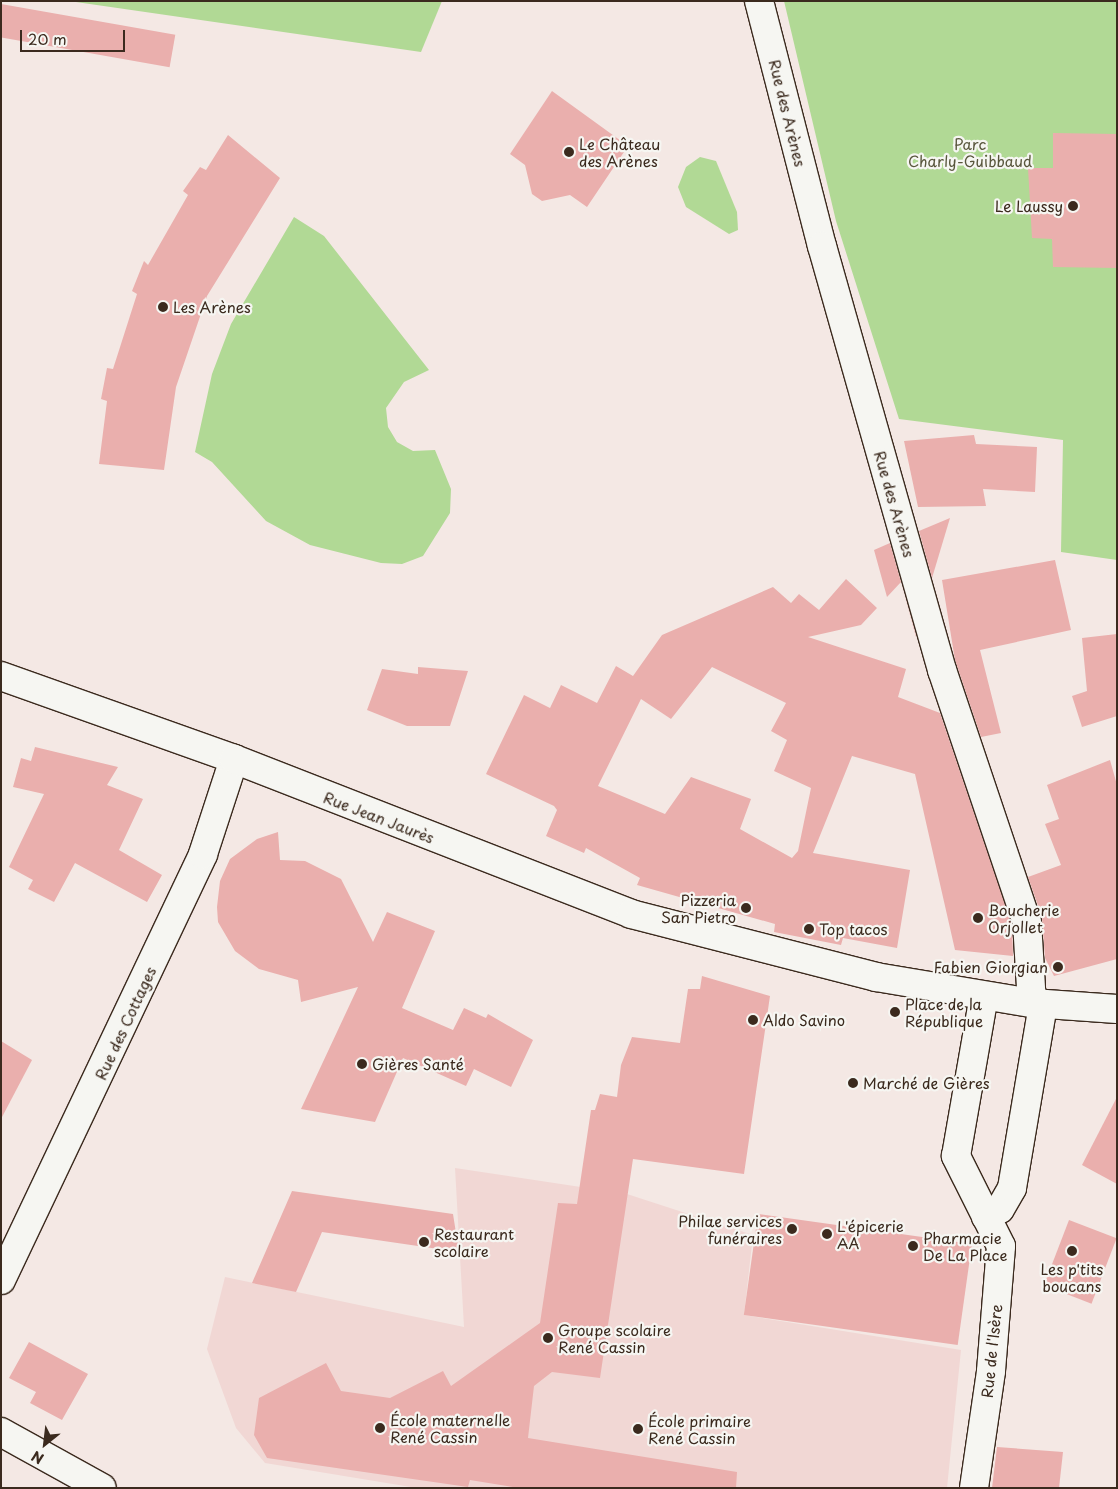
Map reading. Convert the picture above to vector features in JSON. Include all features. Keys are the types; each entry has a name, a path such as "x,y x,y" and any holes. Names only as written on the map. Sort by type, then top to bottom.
{"street":[{"name":"Rue des Arènes","path":"759,1 822,246 942,670 1027,922 1038,1004"},
{"name":"Rue Jean Jaurès","path":"1,676 234,760 631,914 760,949 876,977 1038,1004 1117,1009"},
{"name":"Rue des Cottages","path":"1,1280 203,854 234,760"},
{"name":"Rue de l'Isère","path":"974,1488 991,1370 1001,1246 956,1156 984,996"},
{"path":"986,1217 1000,1209 1012,1188 1038,1004"},
{"path":"1,1432 102,1488"}],"shaded area":[{"name":"Groupe scolaire René Cassin","path":"455,1168 627,1194 753,1235 744,1315 961,1350 947,1488 417,1488 265,1463 236,1428 207,1349 225,1277 464,1327"}],"green space":[{"path":"69,1 442,1 421,52"},
{"name":"Parc Charly-Guibbaud","path":"784,1 1117,1 1117,560 1061,552 1063,440 899,419 836,221"},
{"path":"700,157 716,161 737,212 738,230 729,234 686,207 678,187 686,167"},
{"path":"294,217 324,236 429,370 404,382 386,408 388,427 397,442 413,451 435,450 451,489 450,513 423,556 402,564 381,563 310,545 266,521 212,462 195,452 212,374 231,324"}],"building":[{"path":"1,4 175,35 170,67 1,38"},
{"path":"552,91 628,146 587,207 570,195 542,201 532,194 525,165 510,154"},
{"name":"Le Laussy","path":"1053,133 1117,134 1117,268 1053,267 1052,239 1032,238 1028,168 1053,168"},
{"name":"Les Arènes","path":"228,135 280,178 207,296 176,387 164,470 99,464 107,401 101,399 107,368 113,369 137,294 132,291 144,261 148,265 188,195 183,191 200,167 206,170"},
{"path":"974,435 976,444 1037,447 1035,492 983,489 986,506 918,507 904,441"},
{"path":"950,518 932,578 919,531"},
{"path":"890,543 916,635 916,637 901,582 887,597 874,550"},
{"path":"1055,560 1071,630 980,650 1001,733 981,737 955,660 942,580"},
{"path":"846,579 877,608 861,625 808,637 906,669 898,697 940,713 1012,925 1013,956 955,950 915,774 852,756 813,853 910,870 897,948 843,938 841,945 774,932 775,924 637,885 640,878 586,848 584,853 546,836 557,810 554,806 486,774 524,695 550,708 561,685 597,703 616,666 633,676 662,635 773,587 791,603 799,594 819,610","holes":["712,667 786,703 771,731 787,740 774,771 811,788 798,851 792,858 740,829 751,799 691,777 665,814 598,786 641,699 671,719"]},
{"path":"1117,634 1117,716 1082,727 1072,696 1087,691 1082,638"},
{"path":"418,667 468,671 450,726 407,726 367,710 382,669 418,674"},
{"path":"35,747 118,767 107,785 143,799 119,850 162,875 147,902 75,863 54,902 28,889 33,880 9,867 44,794 13,787 21,758 31,761"},
{"path":"1110,760 1117,785 1117,959 1054,976 1045,958 1042,917 1028,877 1061,865 1045,824 1059,819 1047,785"},
{"path":"278,832 280,860 305,861 341,879 373,942 387,912 435,931 402,1008 453,1030 464,1008 486,1018 488,1014 533,1040 511,1087 474,1069 466,1086 403,1058 375,1122 301,1109 358,987 301,1002 298,980 259,969 235,951 218,922 217,907 220,881 230,859 257,839"},
{"path":"702,976 770,996 744,1174 633,1159 600,1378 552,1372 534,1386 528,1438 737,1472 736,1488 519,1488 470,1480 468,1487 267,1458 254,1435 259,1398 326,1363 341,1391 390,1398 443,1371 451,1386 540,1323 558,1203 577,1204 591,1110 595,1110 600,1094 617,1097 621,1065 632,1037 680,1043 688,989 700,989"},
{"path":"1,1041 32,1060 1,1119"},
{"path":"1117,1097 1117,1184 1082,1165"},
{"name":"Restaurant scolaire","path":"292,1191 453,1214 459,1252 322,1232 296,1292 252,1283"},
{"path":"758,1214 972,1244 958,1345 744,1315"},
{"path":"1069,1220 1117,1238 1092,1304 1044,1285"},
{"path":"29,1342 88,1374 62,1420 30,1403 36,1392 9,1378"},
{"path":"997,1447 1063,1452 1059,1488 992,1488"}],"place":[{"name":"Le Château des Arènes","path":"569,152"},
{"name":"Le Laussy","path":"1073,206"},
{"name":"Les Arènes","path":"163,307"},
{"name":"Pizzeria San Pietro","path":"746,908"},
{"name":"Boucherie Orjollet","path":"978,918"},
{"name":"Top tacos","path":"809,929"},
{"name":"Fabien Giorgian","path":"1058,967"},
{"name":"Place de la République","path":"895,1012"},
{"name":"Aldo Savino","path":"753,1020"},
{"name":"Gières Santé","path":"362,1064"},
{"name":"Marché de Gières","path":"853,1083"},
{"name":"Philae services funéraires","path":"792,1229"},
{"name":"L'épicerie AA","path":"827,1234"},
{"name":"Restaurant scolaire","path":"424,1242"},
{"name":"Pharmacie De La Place","path":"913,1246"},
{"name":"Les p'tits boucans","path":"1072,1251"},
{"name":"Groupe scolaire René Cassin","path":"548,1338"},
{"name":"École maternelle René Cassin","path":"380,1428"},
{"name":"École primaire René Cassin","path":"638,1429"}]}
